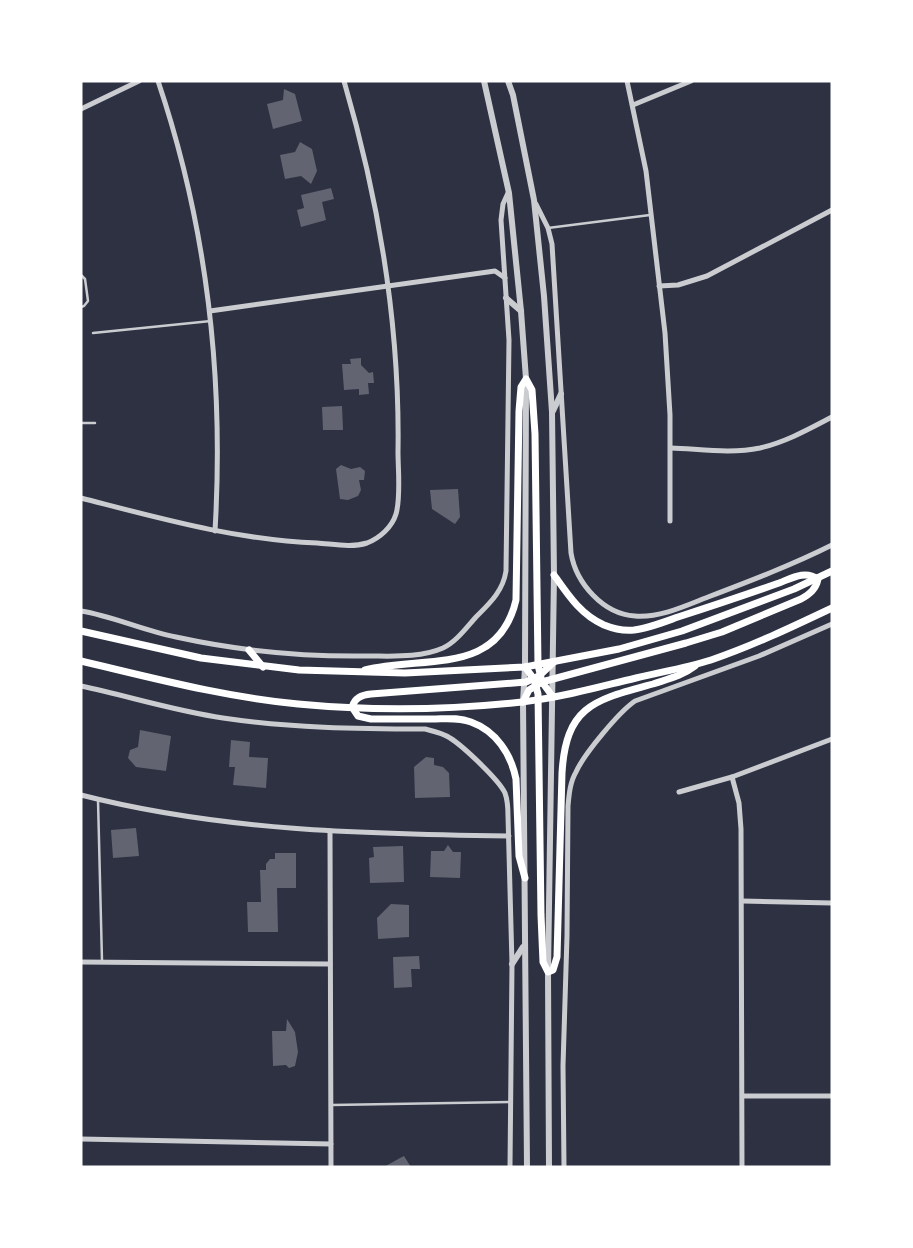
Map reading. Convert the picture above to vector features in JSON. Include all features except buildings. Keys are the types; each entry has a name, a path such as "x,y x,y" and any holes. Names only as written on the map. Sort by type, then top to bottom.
{"main road":[{"path":"355,672 381,666 470,655 490,645 500,636 507,625 513,613 516,600 519,411 521,387 526,380 532,390 535,434 541,916 543,962 548,972 553,970 557,956 562,764 565,742 570,730 580,716 598,701 612,695 680,676 699,663"},
{"path":"81,631 201,658 299,670 405,673 525,667 619,649 682,631 818,579 832,571"},
{"path":"554,575 576,605 586,614 604,625 618,630 634,630 710,607 792,577 811,575 818,579"},
{"path":"352,708 354,701 359,697 371,694 554,678 651,653 722,632 801,599 816,586 818,579"},
{"path":"81,661 198,688 298,704 352,708 416,708 523,702 553,697 699,663 758,642 832,608"},
{"path":"250,650 263,667"},
{"path":"523,702 529,690 554,662"},
{"path":"525,667 553,697"},
{"path":"352,708 358,716 371,719 456,719 470,721 491,734 501,744 514,767 519,856 524,878"}],"street":[{"path":"81,109 139,81"},
{"path":"158,81 168,112 190,202 210,311 215,363 218,430 215,531"},
{"path":"81,498 215,531 278,541 346,545 367,543 392,524 398,504 399,424 388,285 366,165 344,81"},
{"path":"484,81 509,193 526,380 525,667 523,702 527,1167"},
{"path":"508,81 513,95 534,200 544,296 552,412 554,678 548,972 549,1167"},
{"path":"627,81 646,171 668,374 671,448 670,521"},
{"path":"633,105 691,81"},
{"path":"81,611 158,633 250,650 320,656 401,656 424,654 443,648 453,641 498,594 505,579 506,571 509,340 501,212 509,193"},
{"path":"534,200 548,228 552,244 573,565 585,586 594,596 622,613 633,616 650,616 772,572 832,545"},
{"path":"659,286 678,285 707,276 832,210"},
{"path":"210,311 495,271 506,278"},
{"path":"506,298 521,311"},
{"path":"552,412 561,394"},
{"path":"671,448 731,451 760,448 788,440 832,417"},
{"path":"564,1167 563,1066 568,815 570,792 575,772 619,715 635,701 753,659 832,624"},
{"path":"81,686 221,718 324,728 425,729 439,732 464,749 498,783 507,801 509,836 512,964 510,1167"},
{"path":"678,792 732,776 832,739"},
{"path":"732,776 740,816 742,901 742,1167"},
{"path":"81,795 98,800 214,821 330,831 416,835 509,836"},
{"path":"330,831 331,1167"},
{"path":"742,901 832,903"},
{"path":"512,964 524,946"},
{"path":"81,962 330,964"},
{"path":"743,1096 832,1096"},
{"path":"81,1139 331,1144"}],"lane":[{"path":"548,228 650,215"},
{"path":"81,275 86,279 88,298 86,304 81,307"},
{"path":"93,333 211,321"},
{"path":"81,423 95,423"},
{"path":"98,800 102,962"},
{"path":"331,1105 510,1102"}]}
